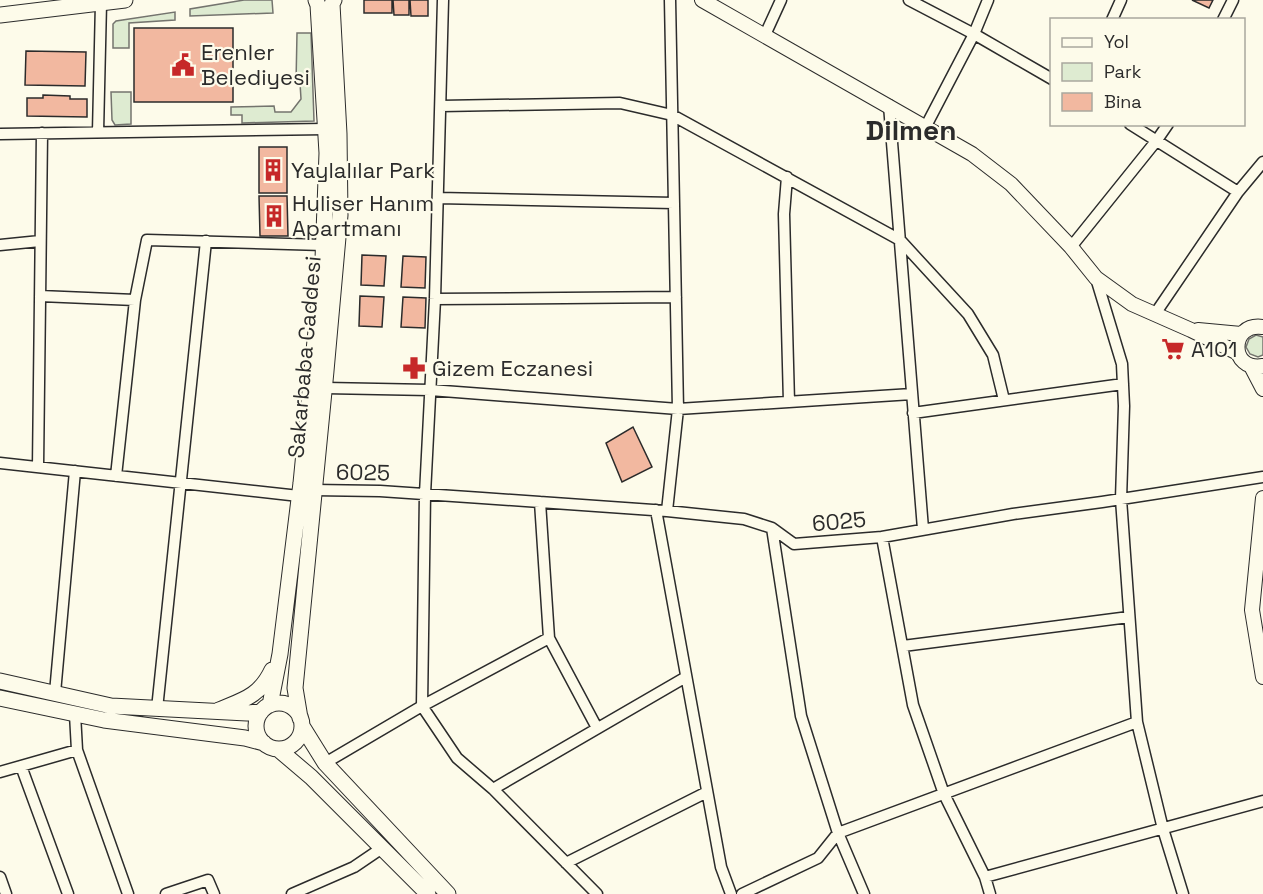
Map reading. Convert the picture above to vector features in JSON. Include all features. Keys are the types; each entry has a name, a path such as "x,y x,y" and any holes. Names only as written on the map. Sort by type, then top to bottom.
{"main road":[{"path":"0,15 125,0"},
{"name":"Sakarbaba Caddesi","path":"316,0 327,153 295,688 301,722 325,763 448,894"},
{"name":"Sakarbaba Caddesi","path":"266,708 280,654 324,388 339,215 339,134 332,4 334,0"},
{"path":"213,712 247,698 265,685 280,654"},
{"path":"0,681 111,706 247,713 285,704 297,712 301,722 297,739 292,744 271,746 245,738 104,720 0,698"},
{"path":"266,708 256,724 260,737 311,777 428,894"}],"street":[{"path":"443,0 435,299 425,494 423,706 458,758 493,789 597,894"},
{"path":"670,0 678,409 662,510 686,677 721,867 731,894"},
{"path":"702,0 972,154 1011,184 1071,247 1096,278 1132,304 1238,353 1245,363 1257,366 1263,389"},
{"path":"765,35 781,0"},
{"path":"909,0 1050,78"},
{"path":"926,126 974,34 988,0"},
{"path":"1113,18 1121,0"},
{"path":"1224,18 1233,0"},
{"path":"98,132 101,3"},
{"path":"441,106 620,103 672,115 900,240 968,314 993,356 1004,400"},
{"path":"889,105 923,529"},
{"path":"1133,126 1238,192"},
{"path":"1071,247 1167,126"},
{"path":"0,134 326,129"},
{"path":"38,467 42,133"},
{"path":"1155,314 1238,192 1263,162"},
{"path":"788,177 784,214 789,402"},
{"path":"438,198 674,203"},
{"path":"116,476 135,300 147,240 323,245"},
{"path":"0,245 40,241"},
{"path":"157,709 206,241"},
{"path":"1096,278 1122,364 1124,406 1120,499 1137,722 1163,829 1183,894"},
{"path":"40,296 135,300"},
{"path":"435,299 676,297"},
{"path":"1238,353 1238,340 1241,334 1251,327 1263,327"},
{"path":"1191,330 1241,334"},
{"path":"913,413 1123,384"},
{"path":"324,388 430,390 678,409 912,394"},
{"name":"6025","path":"0,463 180,483 306,493 425,494 662,510 744,519 772,528 794,544 882,537 1013,514 1263,477"},
{"path":"55,693 75,471"},
{"path":"1263,498 1252,610 1263,677"},
{"path":"540,502 549,638 597,728"},
{"path":"772,528 801,716 838,833 864,894"},
{"path":"882,537 913,705 944,794 985,878 990,894"},
{"path":"903,646 1129,617"},
{"path":"325,763 423,706 549,638"},
{"path":"493,789 686,677"},
{"path":"75,714 77,750 128,894"},
{"path":"742,894 818,858 838,833 1137,722"},
{"path":"0,772 77,750"},
{"path":"21,766 68,894"},
{"path":"566,863 707,792"},
{"path":"985,878 1263,801"},
{"path":"292,894 354,867 382,848"},
{"path":"0,877 6,894"},
{"path":"166,894 208,880 214,894"}],"green space":[{"path":"244,0 272,0 273,13 190,16 190,9"},
{"path":"175,12 175,20 129,23 129,48 113,48 113,24 116,21"},
{"path":"297,33 311,33 314,121 242,123 242,115 231,115 231,107 274,106 275,112 291,112 301,99 300,83 296,83"},
{"path":"111,92 131,92 131,124 115,125 112,120"},
{"path":"1256,335 1263,337 1263,355 1258,357 1250,354 1246,347 1249,339"}],"building":[{"path":"364,0 392,0 392,13 364,13"},
{"path":"393,0 409,0 409,15 394,15"},
{"path":"410,0 428,0 428,16 411,16"},
{"path":"1192,0 1213,0 1209,8"},
{"name":"Erenler Belediyesi","path":"134,28 233,28 233,102 134,102"},
{"path":"26,51 86,52 85,86 25,85"},
{"path":"43,95 87,99 87,117 27,116 27,98 43,98"},
{"name":"Yaylalılar Park","path":"259,147 287,147 287,193 259,193"},
{"name":"Huliser Hanım Apartmanı","path":"259,196 287,196 288,236 260,236"},
{"path":"362,255 386,256 384,286 361,285"},
{"path":"403,256 426,257 425,288 401,287"},
{"path":"360,296 384,297 382,327 359,326"},
{"path":"403,297 426,298 425,328 401,327"},
{"path":"633,427 652,467 622,482 606,443"}],"place":[{"name":"Erenler Belediyesi","path":"183,65"},
{"name":"Yaylalılar Park","path":"273,170"},
{"name":"Huliser Hanım Apartmanı","path":"274,216"},
{"name":"A101","path":"1173,349"},
{"name":"Gizem Eczanesi","path":"414,368"}],"district":[{"name":"Dilmen","path":"911,130"}]}
